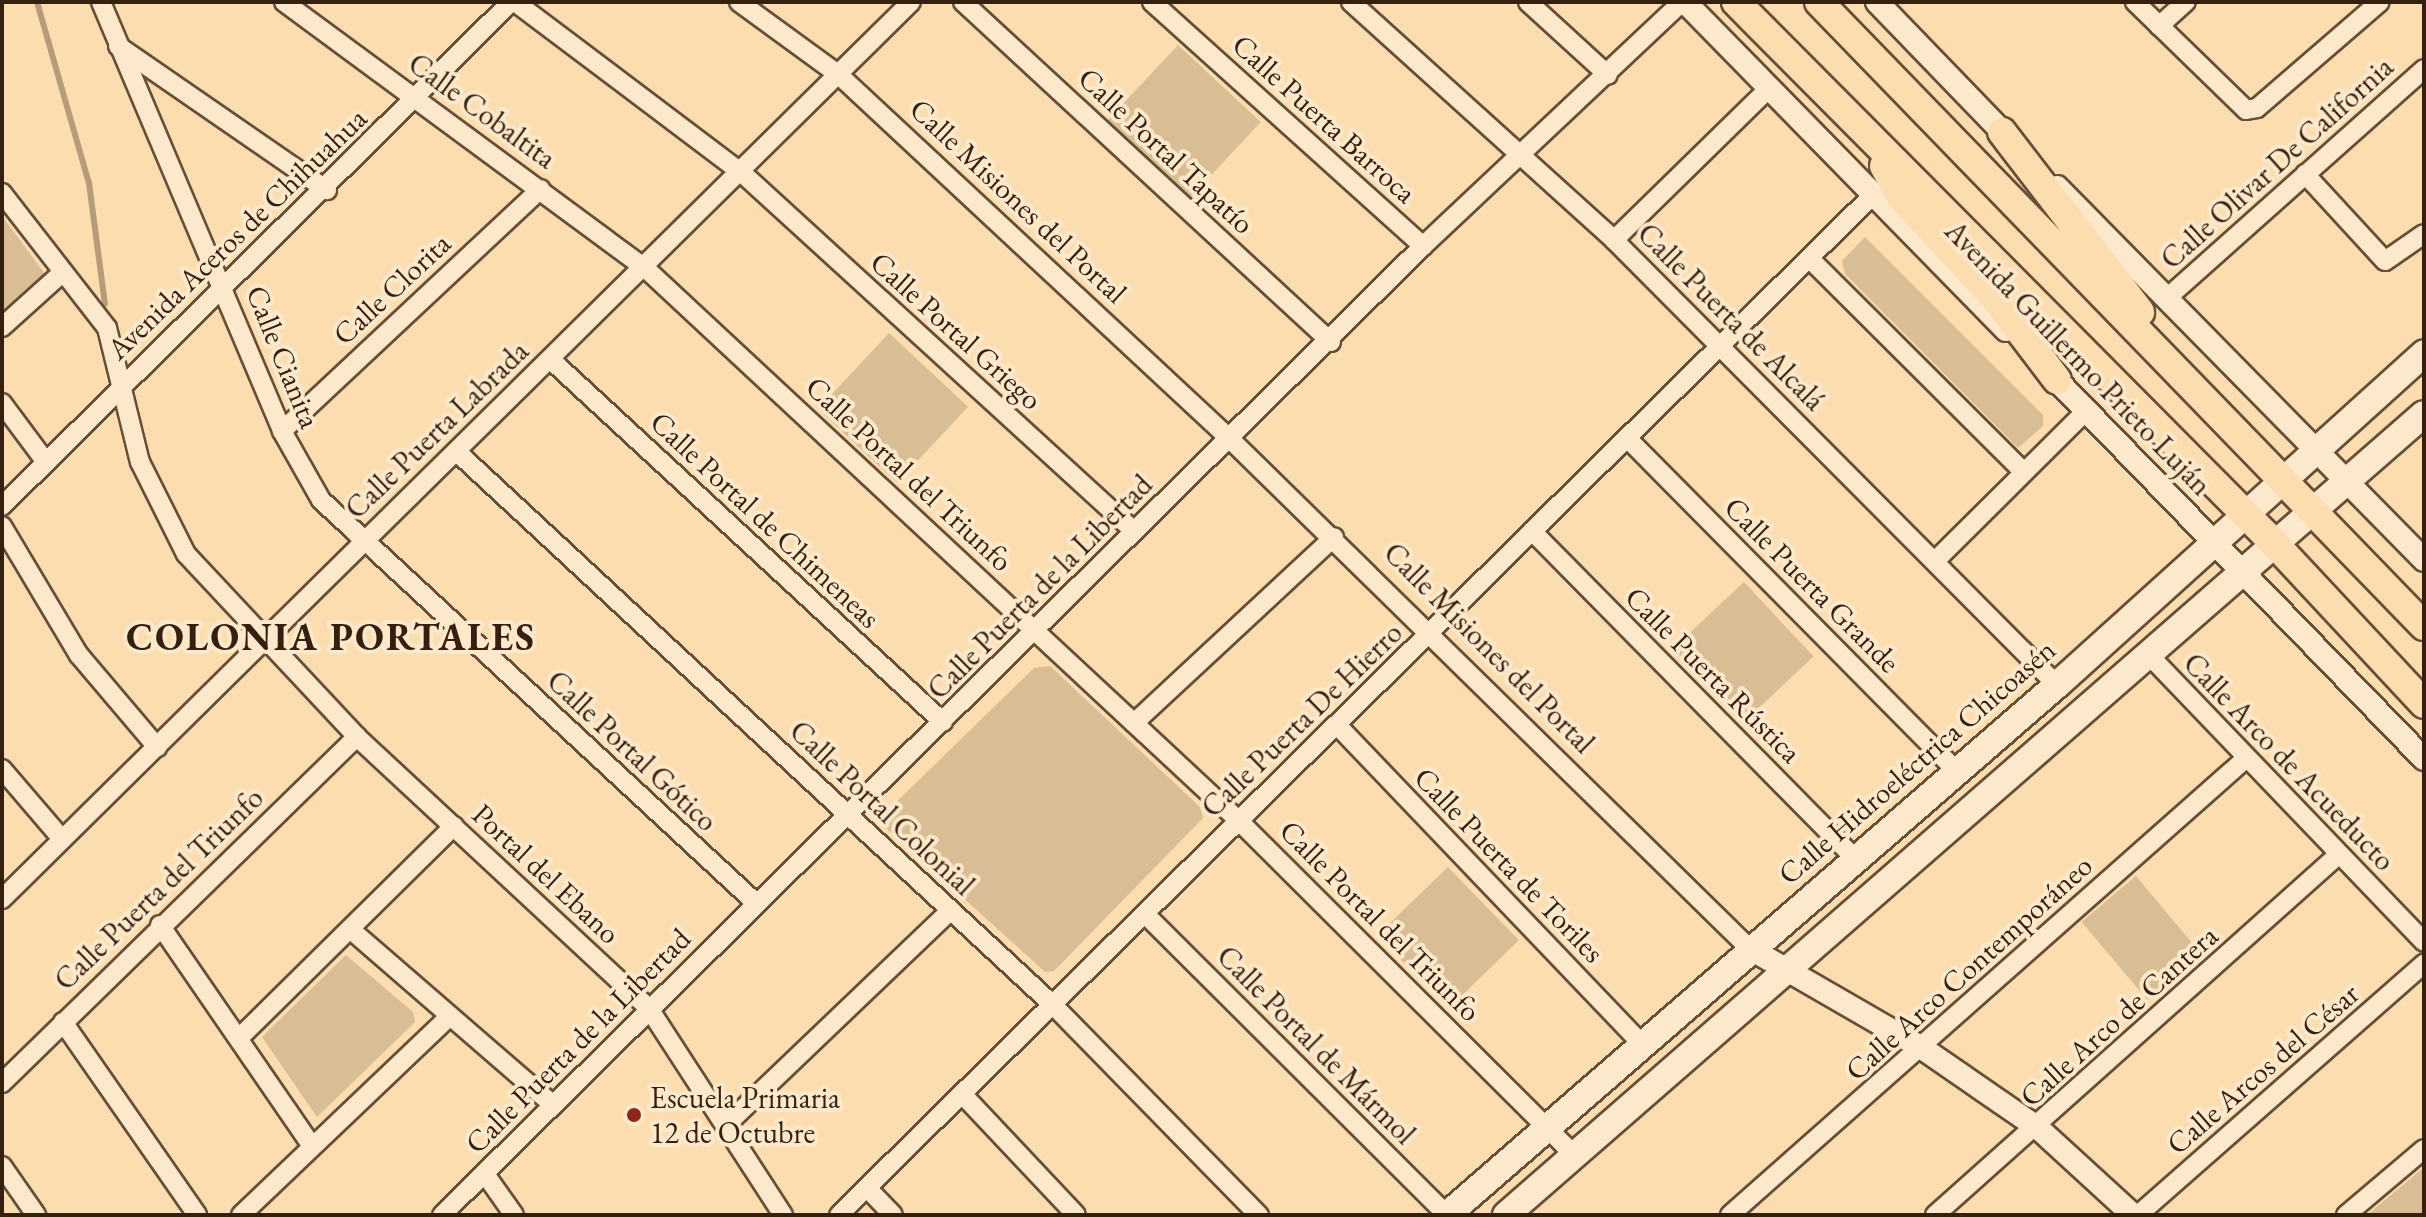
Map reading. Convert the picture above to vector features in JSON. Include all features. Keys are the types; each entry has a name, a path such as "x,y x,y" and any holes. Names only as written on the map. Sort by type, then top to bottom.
{"main road":[{"name":"Avenida Guillermo Prieto Luján","path":"1819,2 2162,351 2311,512 2424,626"},
{"name":"Avenida Guillermo Prieto Luján","path":"1743,4 1865,134 2245,513 2424,704"},
{"path":"2002,132 2113,270 2162,351"},
{"path":"1865,134 1901,197 1994,297 2057,380"},
{"name":"Calle Hidroeléctrica Chicoasén","path":"1447,1215 1749,948 2057,685 2315,448 2424,353"},
{"path":"1506,1215 2424,414"}],"street":[{"name":"Calle Cianita","path":"101,2 116,44 225,288 282,431 321,500 362,542"},
{"name":"Calle Cobaltita","path":"284,2 644,267"},
{"name":"Avenida Aceros de Chihuahua","path":"2,506 119,387 327,190 513,2"},
{"name":"Calle Portal Griego","path":"513,2 741,172 1134,531"},
{"name":"Calle Misiones del Portal","path":"739,2 839,75 1232,441 1334,537 1749,948 1922,1048 2038,1128 2136,1215"},
{"name":"Calle Puerta Labrada","path":"2,899 911,2"},
{"name":"Calle Portal Tapatío","path":"963,2 1331,342"},
{"name":"Calle Puerta Barroca","path":"1152,2 1423,246"},
{"name":"Calle Puerta de Alcalá","path":"1351,2 1521,161 1614,240 2057,685"},
{"path":"1528,2 1608,75"},
{"name":"Calle Puerta de la Libertad","path":"442,1215 648,1007 1039,632 1134,531 1232,441 1423,246 1521,161 1684,2"},
{"name":"Avenida Guillermo Prieto Luján","path":"1684,2 1872,196 2057,380 2083,414 2424,759"},
{"path":"2135,2 2251,110 2380,2"},
{"path":"2159,26 2186,2"},
{"path":"1717,35 1743,4"},
{"path":"1885,6 2002,132 2424,560"},
{"path":"116,44 327,190"},
{"name":"Calle Olivar De California","path":"2167,298 2424,69"},
{"path":"1614,240 1768,89"},
{"path":"2305,174 2385,261 2424,234"},
{"name":"Calle Clorita","path":"282,431 541,189"},
{"name":"Portal del Ebano","path":"2,193 107,328 119,387 156,507 186,554 263,640 357,737 648,1007 727,1124 783,1215"},
{"name":"Calle Puerta De Hierro","path":"839,1215 964,1096 1238,820 1432,634 1532,531 1811,260 1872,196"},
{"path":"1811,260 2023,471"},
{"name":"Calle Portal del Triunfo","path":"644,267 1238,820 1574,1155"},
{"path":"2,327 62,273"},
{"name":"Calle Portal de Chimeneas","path":"550,359 943,722"},
{"path":"2,403 46,462"},
{"path":"1935,561 2083,414"},
{"name":"Calle Puerta Grande","path":"1628,439 1956,771"},
{"name":"Calle Portal Colonial","path":"457,452 1054,1006 1256,1214"},
{"path":"2,526 79,655 157,747"},
{"name":"Calle Puerta Rústica","path":"1532,531 1855,858"},
{"path":"1134,723 1334,537"},
{"name":"Calle Portal Gótico","path":"362,542 757,904"},
{"name":"Calle Arco de Acueducto","path":"2147,653 2243,761 2424,942"},
{"name":"Calle Puerta de Toriles","path":"1337,725 1641,1043"},
{"name":"Calle Puerta del Triunfo","path":"2,1083 160,925 357,737"},
{"name":"Calle Arco Contemporáneo","path":"1730,1215 2243,761"},
{"path":"2,769 62,839"},
{"path":"239,1038 454,826"},
{"name":"Calle Arco de Cantera","path":"1935,1215 2038,1128 2338,855"},
{"path":"727,1124 950,911"},
{"name":"Calle Portal de Mármol","path":"1145,914 1447,1215"},
{"path":"160,925 312,1146"},
{"path":"350,929 448,1018 551,1103"},
{"name":"Calle Arcos del César","path":"2136,1215 2424,964"},
{"path":"241,1215 448,1018"},
{"path":"63,1022 197,1215"},
{"path":"964,1096 1076,1215"},
{"path":"2346,1215 2424,1149"},
{"path":"2,1166 36,1215"},
{"path":"485,1174 514,1215"},
{"path":"867,1188 893,1215"}],"shaded area":[{"path":"1178,45 1261,122 1190,198 1107,121"},
{"path":"2,216 48,278 2,316"},
{"path":"1865,237 2043,415 2043,426 2018,448 1845,274 1842,261"},
{"path":"889,333 968,407 897,483 818,409"},
{"path":"1744,582 1814,657 1743,723 1673,648"},
{"path":"1050,666 1200,807 1203,818 1054,971 1045,972 885,827 885,813 1034,668"},
{"path":"1448,867 1519,940 1448,1008 1378,935"},
{"path":"2136,876 2202,954 2147,1000 2082,922"},
{"path":"346,955 413,1012 415,1022 317,1117 262,1037"},
{"path":"2422,1169 2424,1215 2367,1215"}],"waterway":[{"path":"37,2 89,183 105,304"}],"place":[{"name":"Escuela Primaria 12 de Octubre","path":"634,1115"}],"district":[{"name":"COLONIA PORTALES","path":"331,637"}]}
